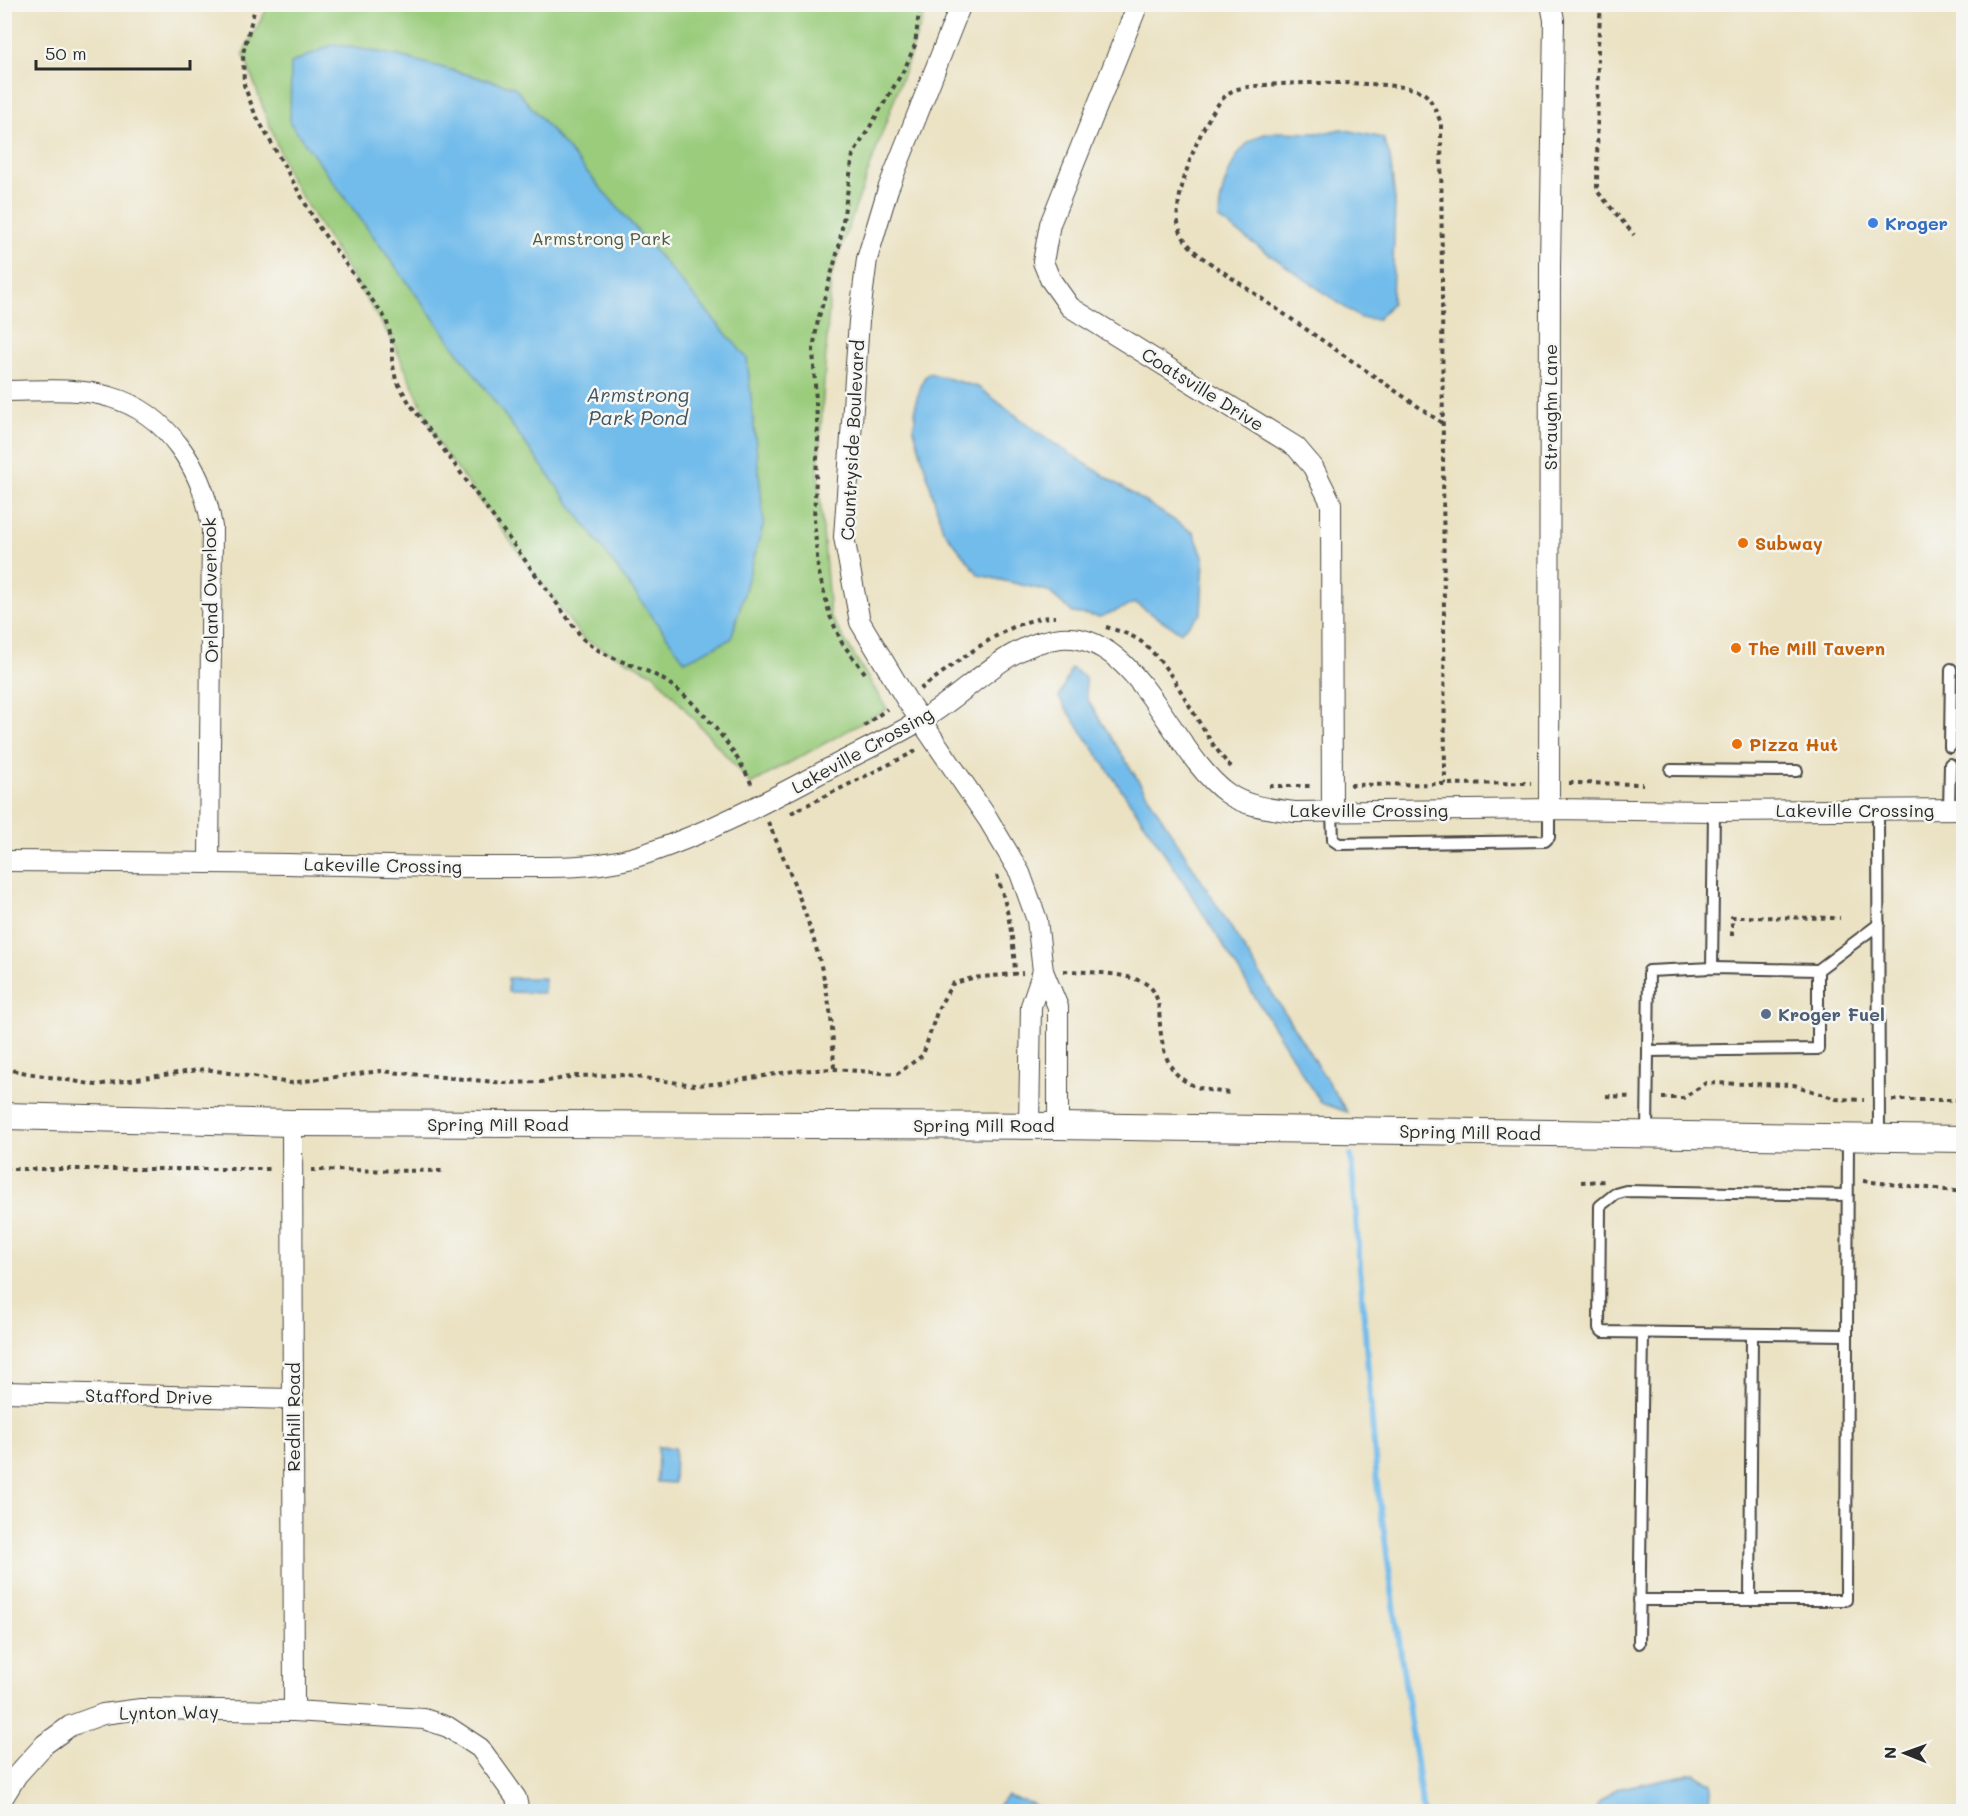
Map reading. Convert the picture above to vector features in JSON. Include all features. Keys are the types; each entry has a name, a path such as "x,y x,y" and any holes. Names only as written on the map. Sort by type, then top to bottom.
{"street":[{"name":"Countryside Boulevard","path":"961,4 888,189 867,258 858,332 844,537 860,622 906,699 915,723 988,819 1020,873 1037,920 1043,971 1058,1007 1059,1126"},
{"name":"Coatsville Drive","path":"1138,4 1050,224 1042,262 1050,279 1070,307 1296,447 1313,467 1331,503 1332,812"},
{"name":"Straughn Lane","path":"1549,809 1550,266 1554,20 1551,4"},
{"name":"Orland Overlook","path":"4,391 83,392 110,397 137,409 165,429 187,455 198,479 209,506 212,527 209,862"},
{"name":"Lakeville Crossing","path":"4,861 209,862 440,867 572,867 612,863 676,842 759,806 915,723 1024,648 1062,638 1087,641 1113,653 1141,684 1186,752 1208,777 1229,795 1265,808 1295,812 1549,809 1714,811 1956,809"},
{"path":"1029,1126 1031,1006 1043,971"},
{"name":"Spring Mill Road","path":"4,1116 292,1123 1059,1126 1964,1139"},
{"name":"Redhill Road","path":"292,1123 294,1711"},
{"name":"Stafford Drive","path":"4,1392 293,1399"},
{"name":"Lynton Way","path":"4,1796 17,1774 45,1744 70,1726 103,1714 141,1709 294,1711 424,1719 448,1727 480,1748 516,1798 519,1812"}],"lane":[{"path":"1950,747 1951,669"},
{"path":"1950,764 1956,809"},
{"path":"1671,770 1797,771"},
{"path":"1332,812 1333,840 1339,844 1454,843 1545,841 1549,837 1549,809"},
{"path":"1878,810 1879,1137"},
{"path":"1712,968 1714,811"},
{"path":"1647,1134 1649,970 1712,968 1818,970 1879,924"},
{"path":"1648,1051 1818,1049 1818,970"},
{"path":"1639,1600 1846,1600 1848,1136"},
{"path":"1847,1195 1626,1191 1616,1194 1600,1206 1599,1328 1603,1332 1847,1335"},
{"path":"1639,1643 1643,1333"},
{"path":"1750,1600 1752,1334"}],"path":[{"path":"256,4 243,53 244,85 255,114 318,226 386,318 392,340 392,361 396,380 410,404 583,639 603,656 654,674 678,690 730,748 751,784 806,915 821,966 830,1006 834,1069"},
{"path":"870,679 843,643 830,616 818,568 814,518 819,438 813,349 818,320 839,247 853,155 905,68 915,45 920,4"},
{"path":"1601,4 1598,45 1598,191 1634,235"},
{"path":"1442,423 1200,256 1187,244 1178,220 1180,192 1215,108 1230,92 1253,85 1384,84 1409,86 1424,93 1442,123 1445,784"},
{"path":"885,703 887,709 894,710 906,699 1004,631 1030,621 1061,617"},
{"path":"1095,624 1128,634 1144,644 1163,667 1218,753 1237,773"},
{"path":"915,723 918,741 916,751"},
{"path":"916,751 921,757"},
{"path":"789,814 916,751"},
{"path":"1266,786 1643,784"},
{"path":"769,824 779,819"},
{"path":"1963,834 1964,948"},
{"path":"993,865 1009,912 1014,944 1015,974"},
{"path":"1732,936 1732,917 1840,918"},
{"path":"4,1069 96,1085 204,1069 290,1083 380,1071 505,1083 543,1082 576,1076 621,1074 694,1085 715,1084 794,1071 834,1069 897,1074 923,1055 938,1009 952,984 972,978 1043,971 1123,976 1142,982 1152,989 1158,1003 1162,1045 1168,1066 1179,1077 1205,1092 1233,1093"},
{"path":"1606,1096 1683,1098 1706,1083 1794,1085 1836,1099 1964,1100"},
{"path":"4,1168 445,1171"}],"green space":[{"name":"Armstrong Park","path":"269,5 928,5 831,276 818,472 830,616 887,709 751,784 654,674 583,639 440,446 392,340 289,177 243,53"}],"water":[{"name":"Armstrong Park Pond","path":"334,44 399,56 514,87 747,358 764,523 731,639 685,661 290,123 291,63"},
{"path":"1341,129 1383,138 1390,157 1395,200 1392,303 1378,319 1360,318 1219,219 1222,194 1230,170 1240,152 1252,140 1264,134 1278,132 1308,133"},
{"path":"929,373 978,387 1050,441 1194,533 1204,559 1201,614 1180,632 1135,603 1100,617 1073,613 1048,591 979,575 943,530 914,430 916,401 924,378"},
{"path":"1071,668 1085,677 1087,699 1347,1112 1321,1103 1176,870 1059,698"},
{"path":"508,978 544,978 544,993 508,992"},
{"path":"658,1447 675,1448 674,1483 657,1482"},
{"path":"1694,1773 1712,1784 1709,1811 1596,1811 1597,1805 1616,1789"},
{"path":"1007,1796 1033,1804 1041,1811 992,1811"}],"waterway":[{"path":"1351,1156 1377,1483 1423,1812"}],"place":[{"name":"Kroger","path":"1873,223"},
{"name":"Subway","path":"1743,543"},
{"name":"The Mill Tavern","path":"1736,648"},
{"name":"Pizza Hut","path":"1737,744"},
{"name":"Kroger Fuel","path":"1766,1014"}]}
